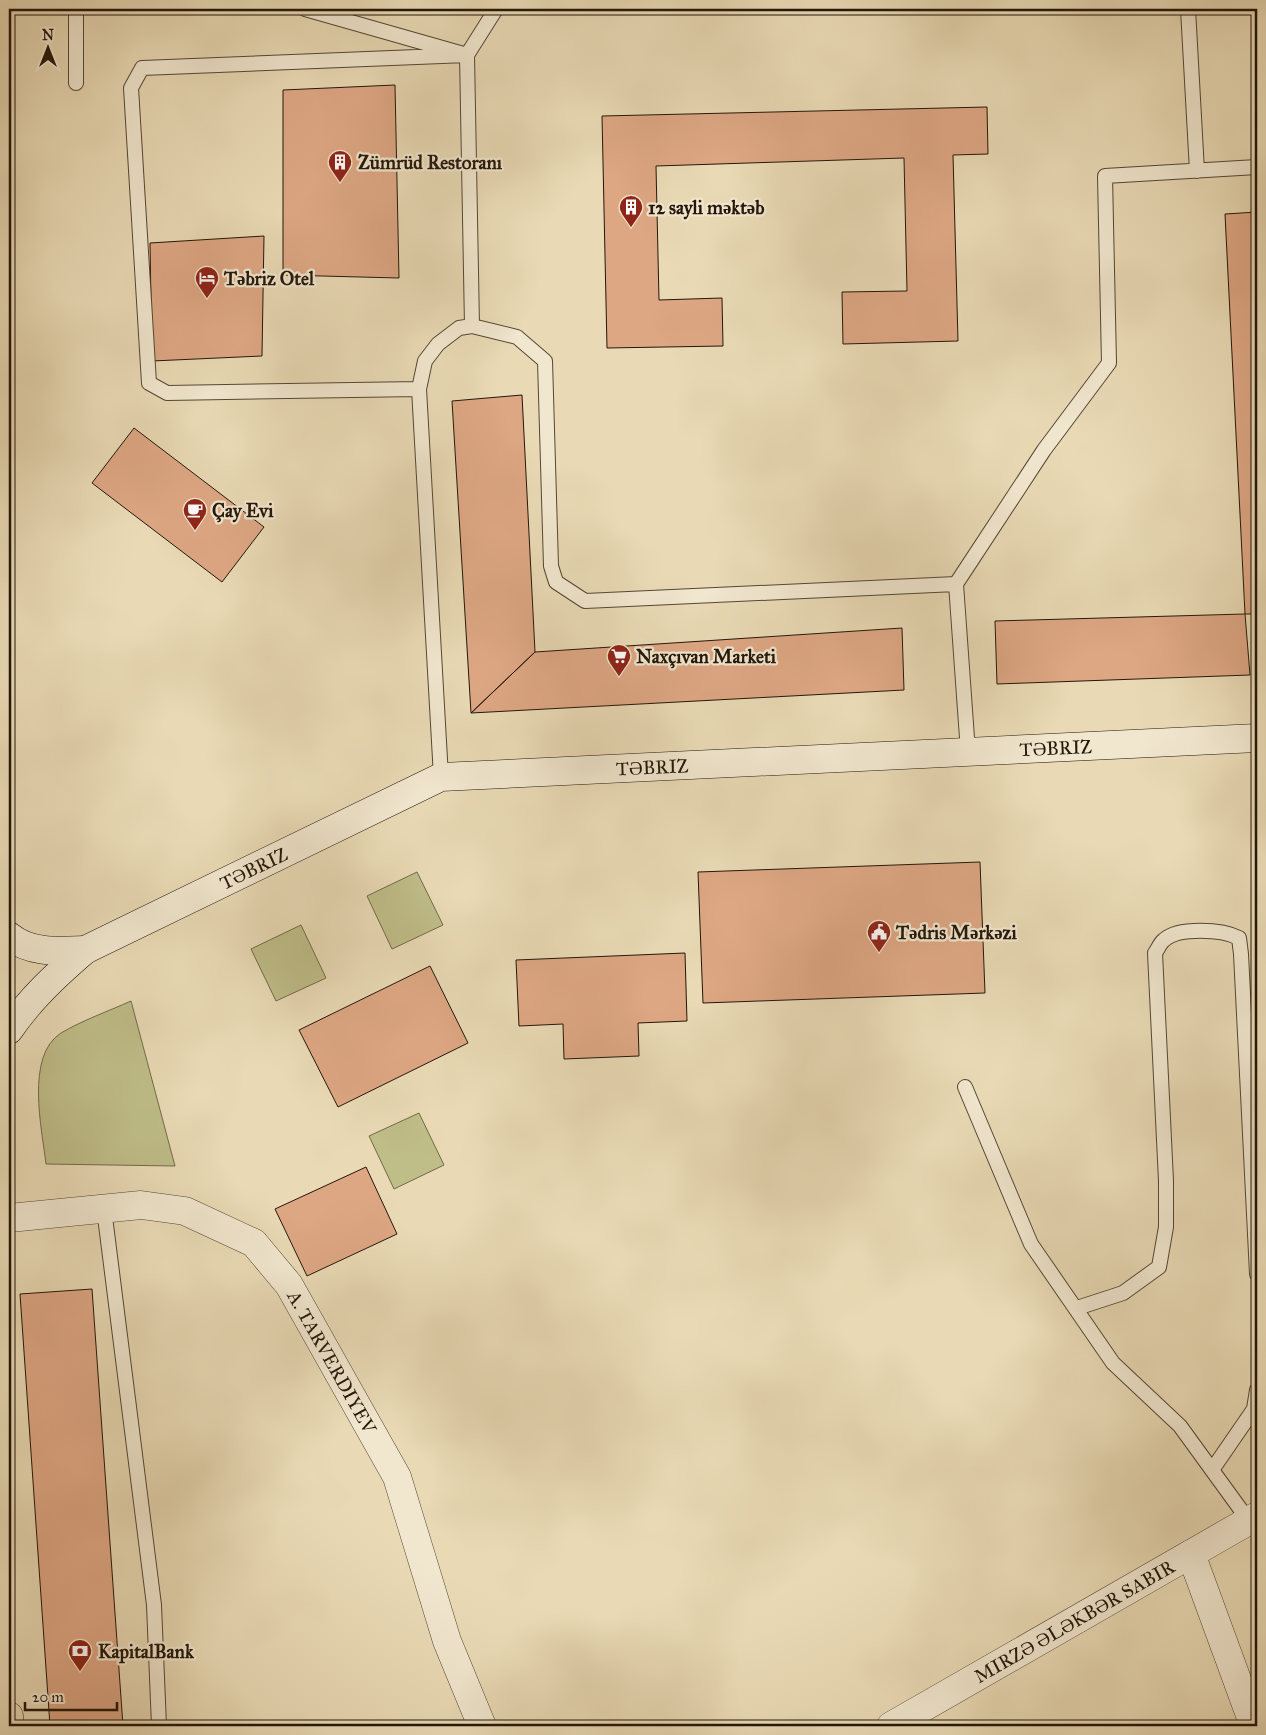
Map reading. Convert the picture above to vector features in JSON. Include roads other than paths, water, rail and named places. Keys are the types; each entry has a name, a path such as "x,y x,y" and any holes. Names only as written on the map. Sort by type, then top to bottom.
{"highway":[{"path":"9,1716 9,1726"}],"main road":[{"name":"TƏBRIZ","path":"85,950 441,777 1257,738"},
{"path":"9,936 17,942 48,952 85,950"},
{"path":"9,1030 23,1009 49,981 85,950"},
{"name":"A. TARVERDIYEV","path":"9,1218 141,1205 184,1211 254,1243 289,1285 396,1477 447,1641 482,1726"},
{"name":"MIRZƏ ƏLƏKBƏR SABIR","path":"891,1726 1253,1519"},
{"path":"1192,1554 1254,1726"}],"lane":[{"path":"76,9 76,83"},
{"path":"305,9 467,55"},
{"path":"472,326 467,55 496,9"},
{"path":"1188,9 1197,171"},
{"path":"419,389 167,393 149,383 131,88 142,68 467,55"},
{"path":"968,752 956,584 1044,450 1109,363 1105,176 1257,167"},
{"path":"441,777 419,389 425,362 438,344 459,328 472,326 516,337 545,362 551,566 556,582 585,601 956,584"},
{"path":"1077,1308 1124,1293 1159,1267 1166,1227 1166,1181 1156,953 1163,940 1174,934 1218,930 1239,938 1242,954 1252,1138 1257,1274"},
{"path":"965,1086 1031,1244 1077,1308 1113,1363 1180,1426 1212,1470 1253,1519"},
{"path":"104,1209 154,1605 159,1726"},
{"path":"1212,1470 1254,1410 1257,1390"}],"place":[{"name":"Zümrüd Restoranı","path":"340,183"},
{"name":"12 sayli məktəb","path":"631,228"},
{"name":"Təbriz Otel","path":"207,299"},
{"name":"Çay Evi","path":"195,531"},
{"name":"Naxçıvan Marketi","path":"619,677"},
{"name":"Tədris Mərkəzi","path":"879,953"},
{"name":"KapitalBank","path":"80,1672"}]}
